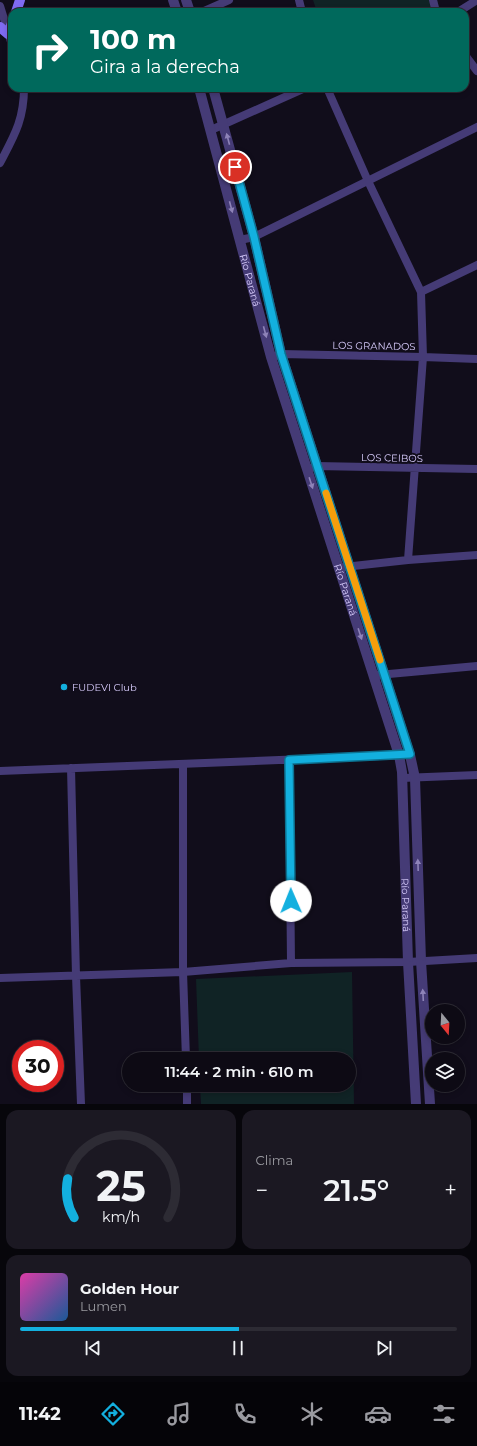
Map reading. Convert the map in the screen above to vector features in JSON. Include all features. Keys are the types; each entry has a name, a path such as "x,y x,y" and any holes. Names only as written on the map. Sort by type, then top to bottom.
{"main road":[{"path":"0,27 8,34"}],"street":[{"path":"211,8 229,0"},
{"path":"464,8 477,0"},
{"path":"0,6 8,34"},
{"path":"469,61 477,71"},
{"path":"0,163 19,125 24,101 24,92"},
{"name":"Río Paraná","path":"200,92 271,357 350,565 410,754 415,778 421,961 430,1104"},
{"name":"Río Paraná","path":"214,92 254,237 281,354 339,568 399,755 402,778 408,962 416,1104"},
{"path":"211,130 296,92"},
{"path":"328,92 421,292 423,357 408,560"},
{"path":"240,240 254,237 477,127"},
{"path":"421,292 477,265"},
{"name":"LOS GRANADOS","path":"271,357 281,354 477,359"},
{"name":"LOS CEIBOS","path":"312,467 477,469"},
{"path":"339,568 350,565 477,555"},
{"path":"373,675 477,666"},
{"path":"0,771 410,754"},
{"path":"289,760 291,963"},
{"path":"183,764 183,972 186,1052"},
{"path":"71,768 81,1104"},
{"path":"402,778 477,775"},
{"path":"0,978 183,972 291,963 408,962 477,958"},
{"path":"187,1092 187,1104"}],"green space":[{"path":"313,0 437,0 440,8 316,8"},
{"path":"352,972 353,1052 199,1052 196,979"},
{"path":"200,1092 354,1092 354,1104 201,1104"}],"slow traffic":[{"path":"326,493 380,660"}],"place":[{"name":"FUDEVI Club","path":"64,687"}],"route":[{"path":"235,167 254,237 281,354 410,754 289,760 291,901"}]}
